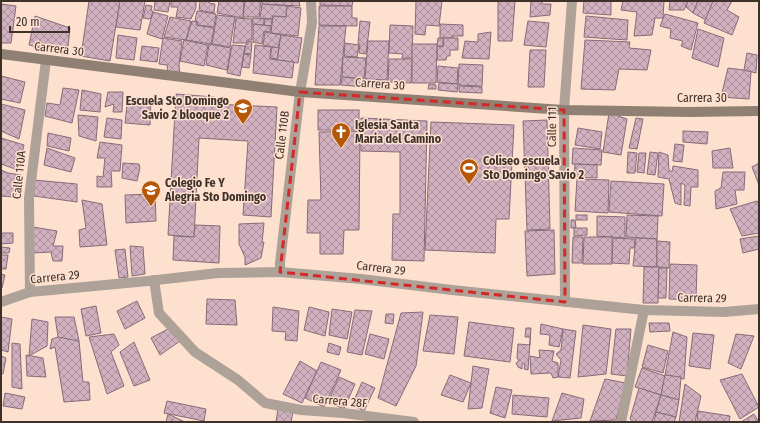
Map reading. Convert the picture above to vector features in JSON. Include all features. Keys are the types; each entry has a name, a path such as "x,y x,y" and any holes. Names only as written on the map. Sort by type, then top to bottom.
{"street":[{"name":"Calle 110B","path":"280,272 300,92 312,23 311,1"},
{"name":"Calle 111","path":"565,302 564,110 572,1"},
{"name":"Carrera 30","path":"1,54 300,92 564,110 689,112 759,111"},
{"name":"Calle 110A","path":"30,292 29,198 46,60"},
{"name":"Carrera 29","path":"1,302 30,292 218,273 280,272 361,279 644,310 724,312 759,309"},
{"name":"Carrera 28F","path":"154,280 159,313 195,352 238,380 265,403 301,410 343,413 414,422"},
{"path":"621,422 644,310"}],"highlighted area":[{"path":"300,92 564,110 565,302 280,272"}],"building":[{"path":"89,1 120,1 110,61 81,56"},
{"path":"120,1 145,1 140,30 116,27"},
{"path":"155,1 170,1 168,12 154,10"},
{"path":"171,1 196,1 196,8 191,19 176,17 178,7 171,7"},
{"path":"200,1 209,1 209,3 215,4 214,13 199,10"},
{"path":"219,1 244,1 243,18 217,13"},
{"path":"245,1 261,1 259,17 243,17"},
{"path":"262,1 299,1 300,6 262,4"},
{"path":"320,1 353,1 352,6 320,5"},
{"path":"416,1 442,1 439,26 426,25 425,35 415,34"},
{"path":"498,1 515,1 512,41 498,41"},
{"path":"531,1 542,1 542,4 551,4 550,15 530,17"},
{"path":"584,1 611,1 611,15 583,13"},
{"path":"623,1 664,1 663,18 655,18 652,35 634,36 637,12 621,10"},
{"path":"670,1 688,1 684,10 669,10"},
{"path":"688,1 698,1 693,13 686,7"},
{"path":"698,1 713,1 706,20 693,13"},
{"path":"713,1 732,1 727,10 739,17 732,35 704,23"},
{"path":"1,4 16,6 11,43 1,43"},
{"path":"262,4 287,6 286,17 273,16 272,19 260,18"},
{"path":"146,5 152,6 151,11 153,11 151,18 149,19 143,18"},
{"path":"287,6 301,8 298,36 271,33 273,16 286,17"},
{"path":"319,6 352,6 352,18 357,18 357,26 319,25"},
{"path":"197,11 216,14 214,27 197,25 198,22 195,21"},
{"path":"153,12 168,16 162,39 147,34"},
{"path":"665,14 698,23 691,50 681,46 683,41 670,38 671,29 660,26"},
{"path":"217,15 235,17 230,47 212,44"},
{"path":"35,16 70,28 67,55 29,45"},
{"path":"586,16 628,20 627,40 584,37"},
{"path":"170,17 191,21 186,40 164,37"},
{"path":"236,18 252,19 252,40 247,40 247,43 233,43"},
{"path":"253,18 264,19 264,25 252,24"},
{"path":"265,19 272,19 271,26 264,25"},
{"path":"192,21 197,22 196,25 214,28 211,44 186,40"},
{"path":"360,21 370,22 366,54 359,53 360,44 358,44"},
{"path":"528,21 549,23 546,47 524,45"},
{"path":"253,24 271,26 270,32 264,31 262,44 253,42"},
{"path":"440,24 463,25 463,36 440,38"},
{"path":"390,25 413,26 412,58 402,58 403,54 389,53"},
{"path":"319,26 346,26 340,85 315,85"},
{"path":"698,29 724,38 718,67 692,58"},
{"path":"265,32 281,35 278,48 263,45"},
{"path":"491,32 489,59 462,58 465,41 478,42 478,34"},
{"path":"118,35 137,38 134,60 116,58"},
{"path":"281,35 302,38 298,63 277,60"},
{"path":"163,38 182,41 179,65 180,75 168,74 167,65 159,64"},
{"path":"438,38 443,38 443,46 437,46"},
{"path":"444,38 458,38 458,50 450,50 450,56 447,56 446,60 437,60 437,46 443,47"},
{"path":"184,40 208,45 204,66 180,61"},
{"path":"585,40 630,42 629,48 651,50 647,70 619,69 615,90 581,89"},
{"path":"248,41 252,42 251,54 244,53"},
{"path":"368,41 389,41 387,80 365,79"},
{"path":"345,43 359,45 357,57 344,56"},
{"path":"209,44 231,48 227,70 206,65"},
{"path":"412,44 437,44 436,83 412,83"},
{"path":"232,45 245,46 240,76 227,73"},
{"path":"255,45 271,47 270,59 294,62 292,78 253,73"},
{"path":"142,46 159,48 157,62 140,60"},
{"path":"272,47 279,48 277,59 270,58"},
{"path":"530,50 546,50 544,87 528,87"},
{"path":"747,53 757,55 756,73 744,70"},
{"path":"244,54 251,55 249,68 242,67"},
{"path":"343,57 366,58 364,79 342,77"},
{"path":"389,59 412,59 411,83 388,82"},
{"path":"459,64 483,65 482,86 458,85"},
{"path":"438,66 458,68 457,84 437,82"},
{"path":"728,68 751,72 749,99 721,97"},
{"path":"1,76 25,82 20,103 1,99"},
{"path":"342,77 364,79 364,87 341,85"},
{"path":"365,79 388,81 387,89 364,87"},
{"path":"439,83 458,84 457,92 438,90"},
{"path":"429,84 436,85 436,89 428,89"},
{"path":"459,86 482,87 482,93 459,92"},
{"path":"63,88 79,90 72,123 45,116 47,103 60,105"},
{"path":"82,90 101,94 100,112 80,110"},
{"path":"108,92 123,92 122,112 113,112 114,104 105,107"},
{"path":"176,94 214,97 214,104 277,107 271,217 243,215 248,141 199,138 194,237 168,235"},
{"path":"128,97 151,99 150,125 125,123"},
{"path":"1,104 25,110 19,139 1,131"},
{"path":"318,110 359,110 359,130 318,130"},
{"path":"609,113 627,119 621,155 603,152"},
{"path":"78,115 98,117 96,141 79,136"},
{"path":"107,118 122,120 121,139 104,137"},
{"path":"361,118 427,121 424,261 392,260 393,214 400,214 400,152 361,151"},
{"path":"636,118 643,119 637,149 629,148"},
{"path":"547,120 550,229 527,230 523,121"},
{"path":"431,122 514,125 509,219 496,219 495,253 425,250"},
{"path":"578,128 602,132 600,149 575,145"},
{"path":"360,131 359,230 344,230 343,254 320,254 320,233 307,233 308,200 321,200 319,132"},
{"path":"683,131 708,132 707,144 683,142"},
{"path":"48,133 71,138 69,151 47,146"},
{"path":"1,138 24,145 18,170 1,164"},
{"path":"100,142 122,145 120,171 111,171 112,187 97,187 97,176 103,177 105,158 97,158"},
{"path":"675,144 684,145 682,162 673,161"},
{"path":"47,148 75,158 71,172 44,165"},
{"path":"573,148 602,150 601,165 572,164"},
{"path":"730,148 733,168 713,168 712,151"},
{"path":"628,152 637,153 635,173 627,173"},
{"path":"650,152 658,153 655,175 647,174"},
{"path":"659,152 668,155 669,170 672,172 673,166 698,170 698,187 691,187 690,206 684,205 685,185 681,183 681,205 675,203 669,179 658,177"},
{"path":"639,153 646,153 644,173 637,172"},
{"path":"123,163 139,164 140,168 137,181 122,178"},
{"path":"759,163 759,185 752,167"},
{"path":"575,164 597,165 597,178 574,177"},
{"path":"1,170 8,173 21,175 15,197 1,196"},
{"path":"723,172 745,172 744,190 735,190 737,204 716,209 715,191 721,188"},
{"path":"577,179 609,180 608,213 575,211"},
{"path":"34,180 77,184 77,202 34,196"},
{"path":"611,181 664,184 662,216 609,212"},
{"path":"155,194 156,221 126,223 125,195"},
{"path":"82,200 102,204 107,245 80,247 79,230 86,228"},
{"path":"757,201 759,205 759,233 742,236 730,209"},
{"path":"576,215 587,215 587,220 576,220"},
{"path":"627,215 658,216 657,239 626,237"},
{"path":"597,216 625,217 625,238 597,236"},
{"path":"571,220 575,220 576,228 571,228"},
{"path":"264,223 262,243 264,242 261,258 245,265 245,257 239,244 239,224"},
{"path":"195,225 220,226 219,263 173,260 174,236 194,237"},
{"path":"33,227 57,231 53,246 63,246 62,261 53,261 51,252 32,253"},
{"path":"574,228 587,228 587,235 574,236"},
{"path":"554,230 555,274 527,276 525,231"},
{"path":"1,233 13,233 13,243 1,244"},
{"path":"759,236 759,249 743,253 740,239"},
{"path":"573,237 583,237 582,263 572,263"},
{"path":"584,237 612,237 612,264 583,264"},
{"path":"613,238 635,239 634,248 630,248 629,264 612,263"},
{"path":"636,238 657,239 657,267 633,266"},
{"path":"657,241 670,242 669,268 657,266"},
{"path":"130,246 143,247 145,274 132,276"},
{"path":"1,247 10,248 9,253 1,253"},
{"path":"125,249 128,277 119,278 115,250"},
{"path":"1,255 8,255 6,269 1,269"},
{"path":"670,264 697,265 696,300 669,299"},
{"path":"644,267 659,267 658,303 643,303"},
{"path":"659,268 667,268 666,298 658,298"},
{"path":"1,274 5,275 2,288 1,288"},
{"path":"207,299 235,300 237,325 206,324"},
{"path":"137,301 145,318 125,329 117,311"},
{"path":"96,306 101,333 86,336 81,309"},
{"path":"273,307 299,311 297,341 285,340 286,332 272,331"},
{"path":"309,307 329,312 325,336 304,330"},
{"path":"332,309 352,312 347,339 329,335"},
{"path":"355,310 372,311 362,355 347,352"},
{"path":"423,312 416,366 396,406 378,398 401,313"},
{"path":"386,314 394,314 393,324 385,323"},
{"path":"430,315 458,317 454,354 423,351"},
{"path":"1,317 12,319 8,352 1,350"},
{"path":"55,317 74,317 79,341 59,343"},
{"path":"32,319 48,322 47,346 29,356"},
{"path":"469,322 514,328 510,362 464,356"},
{"path":"649,323 669,323 670,331 650,332"},
{"path":"541,324 563,329 559,347 549,345 550,335 540,334"},
{"path":"583,325 611,329 606,374 578,377"},
{"path":"526,328 531,328 530,342 530,337 525,337"},
{"path":"168,329 180,341 160,355 151,338"},
{"path":"563,329 576,331 570,378 558,377 561,360 556,354 561,350"},
{"path":"616,329 631,329 627,376 611,374"},
{"path":"673,332 687,337 684,379 665,375"},
{"path":"693,333 714,335 710,369 689,366"},
{"path":"114,334 119,345 111,352 124,386 107,394 89,337"},
{"path":"370,334 389,339 384,359 365,354"},
{"path":"736,334 754,336 741,369 728,363"},
{"path":"58,337 79,341 83,382 89,382 90,400 64,402 55,347 50,349 52,339"},
{"path":"134,342 150,380 134,386 120,352"},
{"path":"12,343 20,344 22,389 12,387"},
{"path":"329,343 341,347 339,355 327,352"},
{"path":"518,344 530,345 528,370 524,369 525,364 522,364 522,369 518,367 516,363 519,361 517,358"},
{"path":"648,345 668,351 663,373 642,367"},
{"path":"539,350 554,351 552,361 558,363 558,377 553,378 551,373 531,374 530,356 540,358"},
{"path":"26,355 43,358 46,377 27,376"},
{"path":"1,356 6,358 3,374 1,373"},
{"path":"300,361 317,371 302,403 283,394"},
{"path":"321,362 341,370 324,407 305,398"},
{"path":"473,366 489,369 482,408 468,409"},
{"path":"642,368 665,376 661,395 635,387"},
{"path":"742,374 759,407 740,419 720,380"},
{"path":"450,375 471,383 463,402 441,395"},
{"path":"665,375 681,377 679,400 661,395"},
{"path":"339,377 355,384 344,409 328,402"},
{"path":"605,379 626,383 616,420 590,421"},
{"path":"362,382 375,388 364,411 352,405"},
{"path":"685,384 701,396 695,422 679,422"},
{"path":"496,387 512,390 505,418 490,413"},
{"path":"639,388 661,395 652,422 634,422 630,419"},
{"path":"5,393 25,397 22,409 3,406"},
{"path":"562,393 584,399 581,418 552,421"},
{"path":"513,395 549,398 547,417 512,414"},
{"path":"661,395 679,400 676,417 656,412"},
{"path":"167,401 206,409 204,421 164,413"},
{"path":"278,409 293,412 291,422 276,422"},
{"path":"698,411 730,416 729,422 697,422"},
{"path":"656,412 676,417 674,422 654,422"},
{"path":"168,414 185,422 166,422"},
{"path":"754,414 759,422 741,422"}],"place":[{"name":"Escuela Sto Domingo Savio 2 blooque 2","path":"243,125"},
{"name":"Iglesia Santa Maria del Camino","path":"341,149"},
{"name":"Coliseo escuela Sto Domingo Savio 2","path":"469,185"},
{"name":"Colegio Fe Y Alegria Sto Domingo","path":"151,207"}]}
